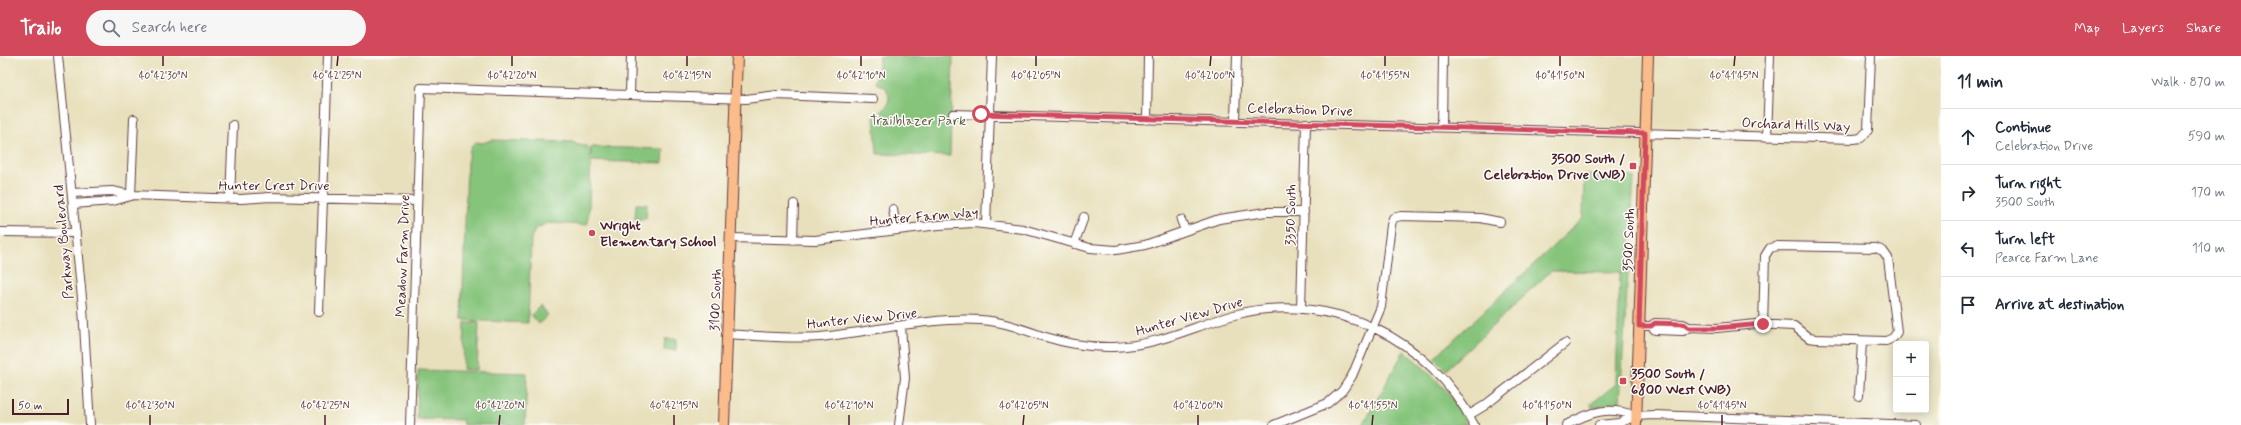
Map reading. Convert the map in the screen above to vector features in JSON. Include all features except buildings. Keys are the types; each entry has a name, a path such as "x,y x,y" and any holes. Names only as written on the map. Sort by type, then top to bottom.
{"main road":[{"name":"3100 South","path":"724,425 737,56"},
{"name":"3500 South","path":"1636,420 1648,56"}],"street":[{"name":"Parkway Boulevard","path":"58,56 76,233 90,425"},
{"path":"319,312 328,56"},
{"path":"631,56 630,95 759,99 778,96 873,99"},
{"path":"986,224 992,56"},
{"path":"1146,120 1148,56"},
{"path":"1235,120 1237,56"},
{"path":"1442,127 1443,56"},
{"path":"1767,136 1770,56"},
{"name":"Orchard Hills Way","path":"1645,133 1854,139 1864,136 1869,126 1871,56"},
{"name":"Meadow Farm Drive","path":"410,425 421,88 630,95"},
{"name":"Celebration Drive","path":"953,114 1146,120 1235,120 1645,133"},
{"path":"132,196 134,119"},
{"name":"3350 South","path":"1301,309 1306,122"},
{"path":"230,199 233,125"},
{"name":"Hunter Crest Drive","path":"72,193 112,190 132,196 230,199 270,197 417,201"},
{"name":"Hunter Crest Drive","path":"73,204 113,201 132,196"},
{"path":"793,240 794,204"},
{"path":"893,209 896,230"},
{"name":"Hunter Farm Way","path":"731,238 793,240 822,239 950,224 986,224 1036,232 1098,250 1130,249 1184,230 1237,216 1266,212 1304,212"},
{"path":"1274,425 1320,407 1336,397 1352,376 1374,327 1382,301 1393,218 1401,216 1468,218 1500,222"},
{"path":"1074,244 1084,217"},
{"path":"1181,220 1184,230"},
{"path":"0,232 76,233"},
{"path":"1639,326 1651,326 1655,323 1676,323 1683,324 1689,328 1717,328 1763,324 1794,326 1809,338 1886,341 1893,338 1897,332 1897,323 1888,258 1885,252 1879,249 1869,248 1778,246 1770,248 1765,256 1763,324"},
{"name":"Hunter View Drive","path":"727,334 809,337 956,320 982,320 1016,327 1067,342 1114,347 1161,340 1221,319 1254,311 1301,309 1334,314 1374,327 1409,348 1434,369 1453,391 1474,425"},
{"path":"899,425 905,378 901,327"},
{"path":"1860,396 1862,341"},
{"path":"1468,415 1484,406 1565,343"},
{"path":"1566,425 1584,416 1606,411 1619,410 1636,420"},
{"path":"1599,425 1662,415 1916,425"}],"green space":[{"name":"Trailblazer Park","path":"880,56 953,56 950,156 877,154 874,116 884,109 889,99 886,89 875,83"},
{"path":"491,140 572,142 578,145 586,146 591,150 591,147 664,149 663,163 591,161 588,223 585,225 547,223 535,229 531,238 528,323 462,320 467,162 471,147 476,142 483,143"},
{"path":"1584,175 1634,177 1620,401 1592,408 1591,404 1616,384 1620,272 1551,271 1446,370 1434,358 1583,218"},
{"path":"636,204 647,204 646,219 635,219"},
{"path":"540,306 548,315 539,324 531,315"},
{"path":"465,323 479,323 477,370 463,369"},
{"path":"665,339 676,339 676,350 664,350"},
{"path":"1404,351 1432,375 1440,384 1455,403 1466,425 1363,425"},
{"path":"418,370 527,373 525,425 463,425 463,420 417,419"}],"place":[{"name":"3500 South / Celebration Drive (WB)","path":"1633,166"},
{"name":"Wright Elementary School","path":"592,233"},
{"name":"3500 South / 6800 West (WB)","path":"1623,381"}],"route":[{"path":"981,114 1645,133 1639,326 1651,326 1655,323 1683,324 1689,328 1717,328 1763,324"}]}
